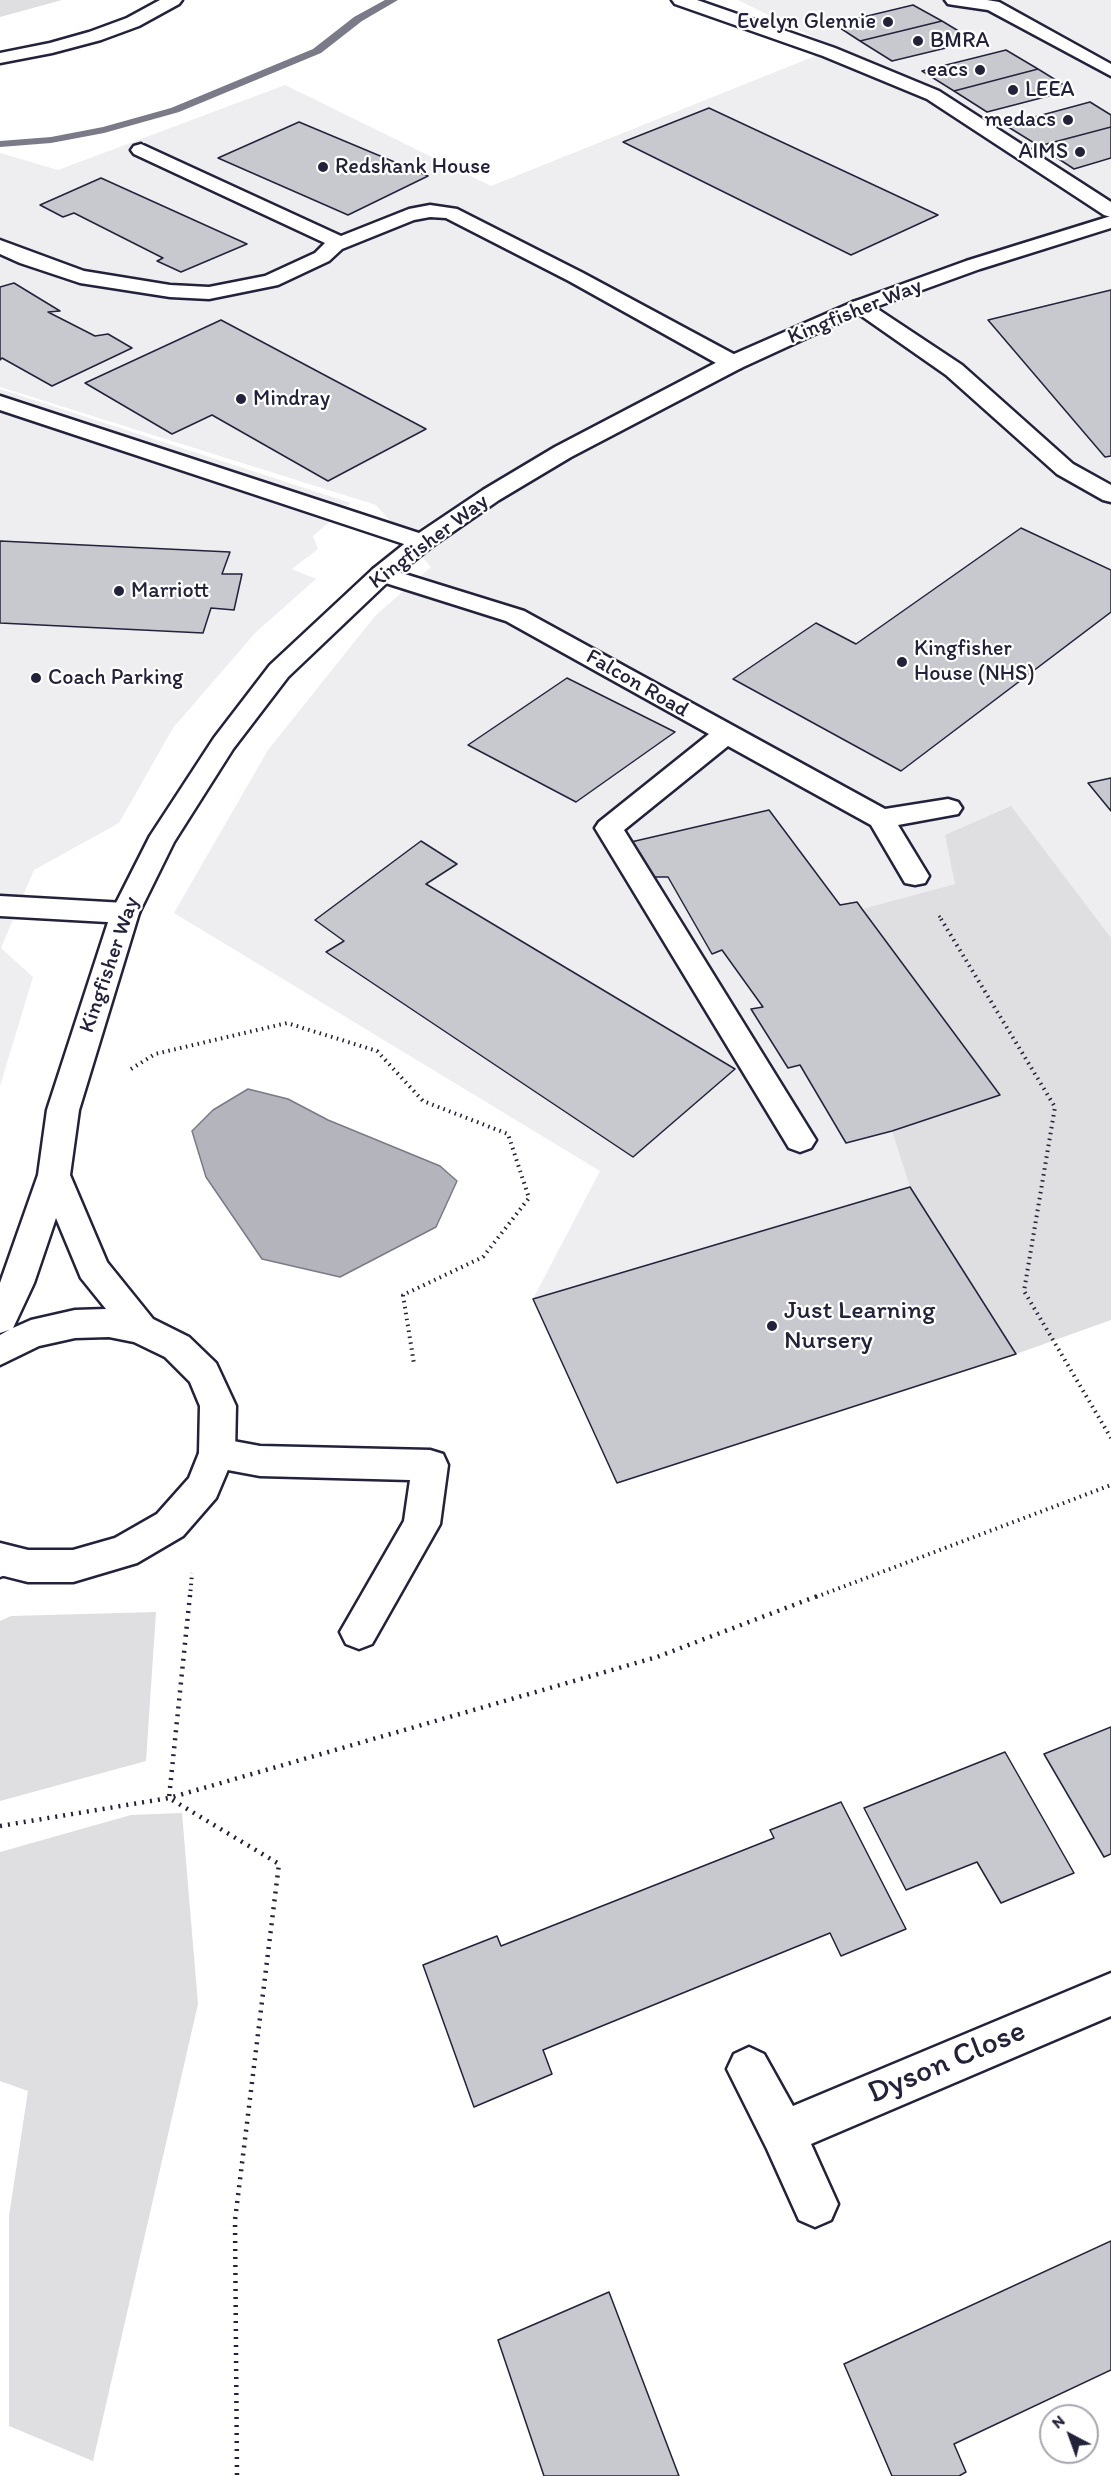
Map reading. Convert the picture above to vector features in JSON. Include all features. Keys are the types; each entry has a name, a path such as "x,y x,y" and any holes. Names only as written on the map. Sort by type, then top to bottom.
{"main road":[{"path":"0,58 52,48 94,36 133,22 173,0"},
{"path":"681,0 829,52 933,95 1111,211"},
{"path":"954,0 993,6 1111,71"},
{"path":"993,6 1020,0"},
{"path":"141,150 341,243 409,215 430,211 450,213 576,277 733,363"},
{"name":"Kingfisher Way","path":"0,1319 17,1283 54,1175 63,1110 124,913 160,842 223,744 279,670 382,574 422,542 491,495 563,452 733,363 860,306 973,266 1111,222"},
{"path":"0,246 27,259 80,278 170,291 209,293 271,281 322,257 338,241"},
{"path":"860,306 954,370 1065,469 1111,495"},
{"path":"0,403 422,542"},
{"name":"Falcon Road","path":"382,574 515,616 609,666 726,734 881,819"},
{"path":"726,734 609,828 800,1140"},
{"path":"915,876 881,819 948,808"},
{"path":"0,906 124,913"},
{"path":"54,1175 93,1269 141,1329"},
{"path":"0,1352 31,1334 75,1324 109,1323 141,1329 177,1347 204,1373 218,1406 217,1453 203,1487 170,1525 124,1552 73,1566 28,1566 1,1560"},
{"path":"217,1453 260,1461 430,1464 422,1524 359,1632"},
{"name":"Dyson Close","path":"783,2133 1111,1994"},
{"path":"749,2069 783,2133 815,2204"}],"path":[{"path":"915,876 1054,1107 1024,1291 1111,1438"},
{"path":"63,1110 155,1054 287,1023 377,1051 423,1101 508,1134 528,1197 483,1257 403,1295 414,1364"},
{"path":"0,1826 169,1798 657,1657 1111,1485"},
{"path":"169,1798 192,1566"},
{"path":"169,1798 279,1864 235,2220 237,2476"}],"shaded area":[{"path":"0,0 62,0 0,17"},
{"path":"738,0 1111,0 1111,938 955,884 863,909 1000,1095 893,1131 910,1187 1016,1354 617,1483 533,1299 600,1171 174,913 268,750 375,616 431,567 376,505 0,387 0,153 58,170 285,85 491,186 835,48"},
{"path":"0,389 351,503 313,536 318,549 292,569 316,579 256,632 173,728 119,823 34,870 1,948 33,977 0,1086"},
{"path":"1011,806 1111,938 1111,1320 1016,1354 910,1187 892,1131 1000,1094 862,909 955,884 945,835"},
{"path":"248,1089 288,1099 328,1120 440,1166 457,1181 436,1227 340,1277 262,1259 206,1177 192,1131 213,1110"},
{"path":"156,1612 146,1761 0,1801 0,1621 11,1616"},
{"path":"182,1813 198,2004 93,2461 9,2426 9,2216 28,2091 0,2081 0,1852 131,1815"}],"building":[{"name":"Evelyn Glennie","path":"913,5 942,21 860,41 834,24"},
{"name":"BMRA","path":"942,21 975,41 892,61 860,41"},
{"name":"eacs","path":"1006,50 1038,69 954,91 922,71"},
{"name":"LEEA","path":"1038,69 1072,90 987,112 954,91"},
{"name":"medacs","path":"1090,102 1111,115 1111,127 1039,146 1005,125"},
{"path":"709,108 938,215 851,255 623,142"},
{"name":"Redshank House","path":"299,122 428,176 348,215 218,158"},
{"name":"AIMS","path":"1111,127 1111,158 1074,169 1039,146"},
{"path":"101,178 247,244 181,272 157,261 163,258 74,213 63,217 40,205"},
{"path":"14,283 60,311 48,312 95,336 108,334 132,348 52,386 2,358 0,360 0,287"},
{"path":"1111,290 1111,456 1105,457 988,320"},
{"name":"Mindray","path":"221,320 426,429 328,481 212,415 172,434 85,383"},
{"name":"Kingfisher House (NHS)","path":"1021,528 1111,570 1111,612 901,771 733,679 816,623 856,644"},
{"name":"Marriott","path":"0,541 230,552 222,574 242,574 234,610 211,608 203,633 0,623"},
{"path":"567,678 675,732 576,802 468,745"},
{"path":"1111,778 1111,811 1088,783"},
{"path":"769,810 840,905 857,902 1000,1095 892,1131 846,1143 800,1065 788,1068 751,1009 763,1007 722,950 712,954 668,877 654,877 631,842"},
{"path":"421,841 457,864 426,884 735,1069 633,1157 326,952 344,941 315,920"},
{"name":"Just Learning Nursery","path":"910,1187 1016,1354 617,1483 533,1299"},
{"path":"1111,1727 1111,1854 1104,1857 1044,1754"},
{"path":"1005,1752 1074,1873 1001,1903 977,1862 906,1890 864,1808"},
{"path":"841,1802 906,1929 841,1956 830,1933 543,2050 552,2074 474,2107 423,1965 497,1936 501,1946 774,1838 770,1830"},
{"path":"1111,2241 1111,2370 954,2444 966,2472 959,2476 892,2476 844,2364"},
{"path":"609,2292 679,2476 544,2476 498,2340"}],"waterway":[{"path":"0,144 51,140 104,130 175,110 317,51 358,19 393,0"}],"place":[{"name":"Evelyn Glennie","path":"888,22"},
{"name":"BMRA","path":"918,41"},
{"name":"eacs","path":"980,70"},
{"name":"LEEA","path":"1013,90"},
{"name":"medacs","path":"1068,120"},
{"name":"AIMS","path":"1080,152"},
{"name":"Redshank House","path":"323,167"},
{"name":"Mindray","path":"241,399"},
{"name":"Marriott","path":"119,591"},
{"name":"Kingfisher House (NHS)","path":"902,662"},
{"name":"Coach Parking","path":"36,678"},
{"name":"Just Learning Nursery","path":"772,1326"}]}
